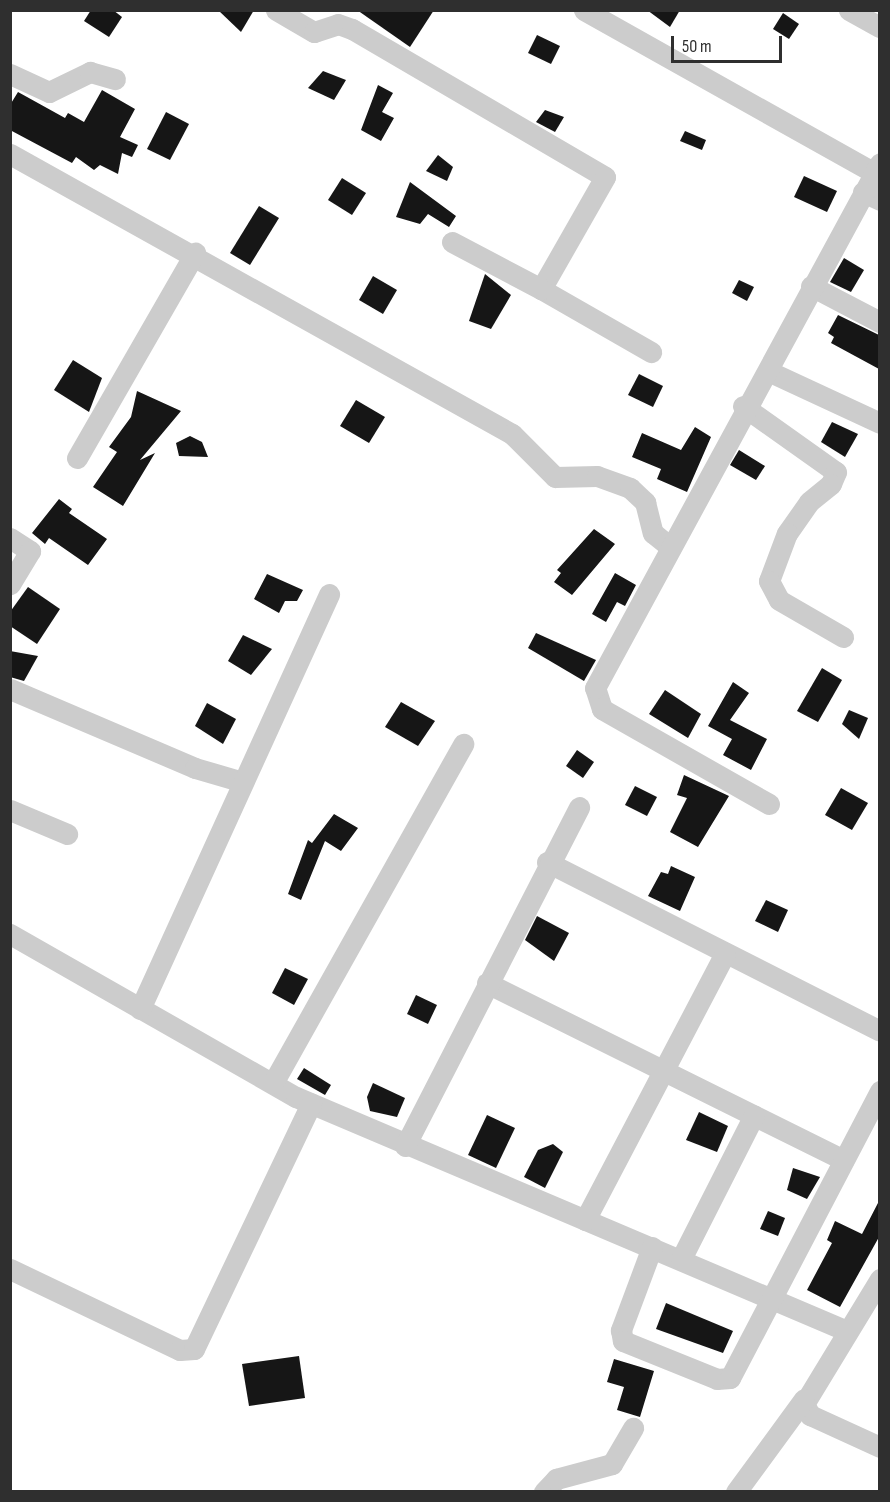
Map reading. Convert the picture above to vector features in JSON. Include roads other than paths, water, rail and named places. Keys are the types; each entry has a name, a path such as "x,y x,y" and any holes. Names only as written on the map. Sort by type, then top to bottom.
{"street":[{"path":"276,10 314,32 338,24 352,29 605,177 541,289"},
{"path":"584,10 877,168 871,196 811,286 768,371 743,406 670,547 598,677 595,700 626,725 769,804"},
{"path":"849,10 879,27"},
{"path":"10,74 49,92 90,72 115,79"},
{"path":"10,154 195,253 512,434 555,477 597,476 630,488 645,502 653,533 670,547"},
{"path":"452,242 541,289 651,352"},
{"path":"77,458 195,253"},
{"path":"811,286 879,322"},
{"path":"768,371 879,423"},
{"path":"743,406 836,472 831,484 809,502 787,532 769,581 779,600 843,637"},
{"path":"10,538 30,551 10,584"},
{"path":"140,1009 329,594"},
{"path":"10,689 195,768 243,782"},
{"path":"273,1083 463,744"},
{"path":"405,1146 547,862 579,807"},
{"path":"10,810 67,834"},
{"path":"547,862 879,1031"},
{"path":"10,934 311,1104 405,1146 681,1259 846,1331"},
{"path":"585,1220 725,953"},
{"path":"487,983 844,1160"},
{"path":"652,1247 621,1333 629,1345 725,1380 737,1369 879,1091"},
{"path":"10,1269 180,1350 194,1349 202,1343 311,1104"},
{"path":"681,1259 754,1115"},
{"path":"736,1491 804,1399 879,1279"},
{"path":"804,1399 810,1415 879,1447"},
{"path":"544,1491 556,1479 612,1464 633,1428"}]}
